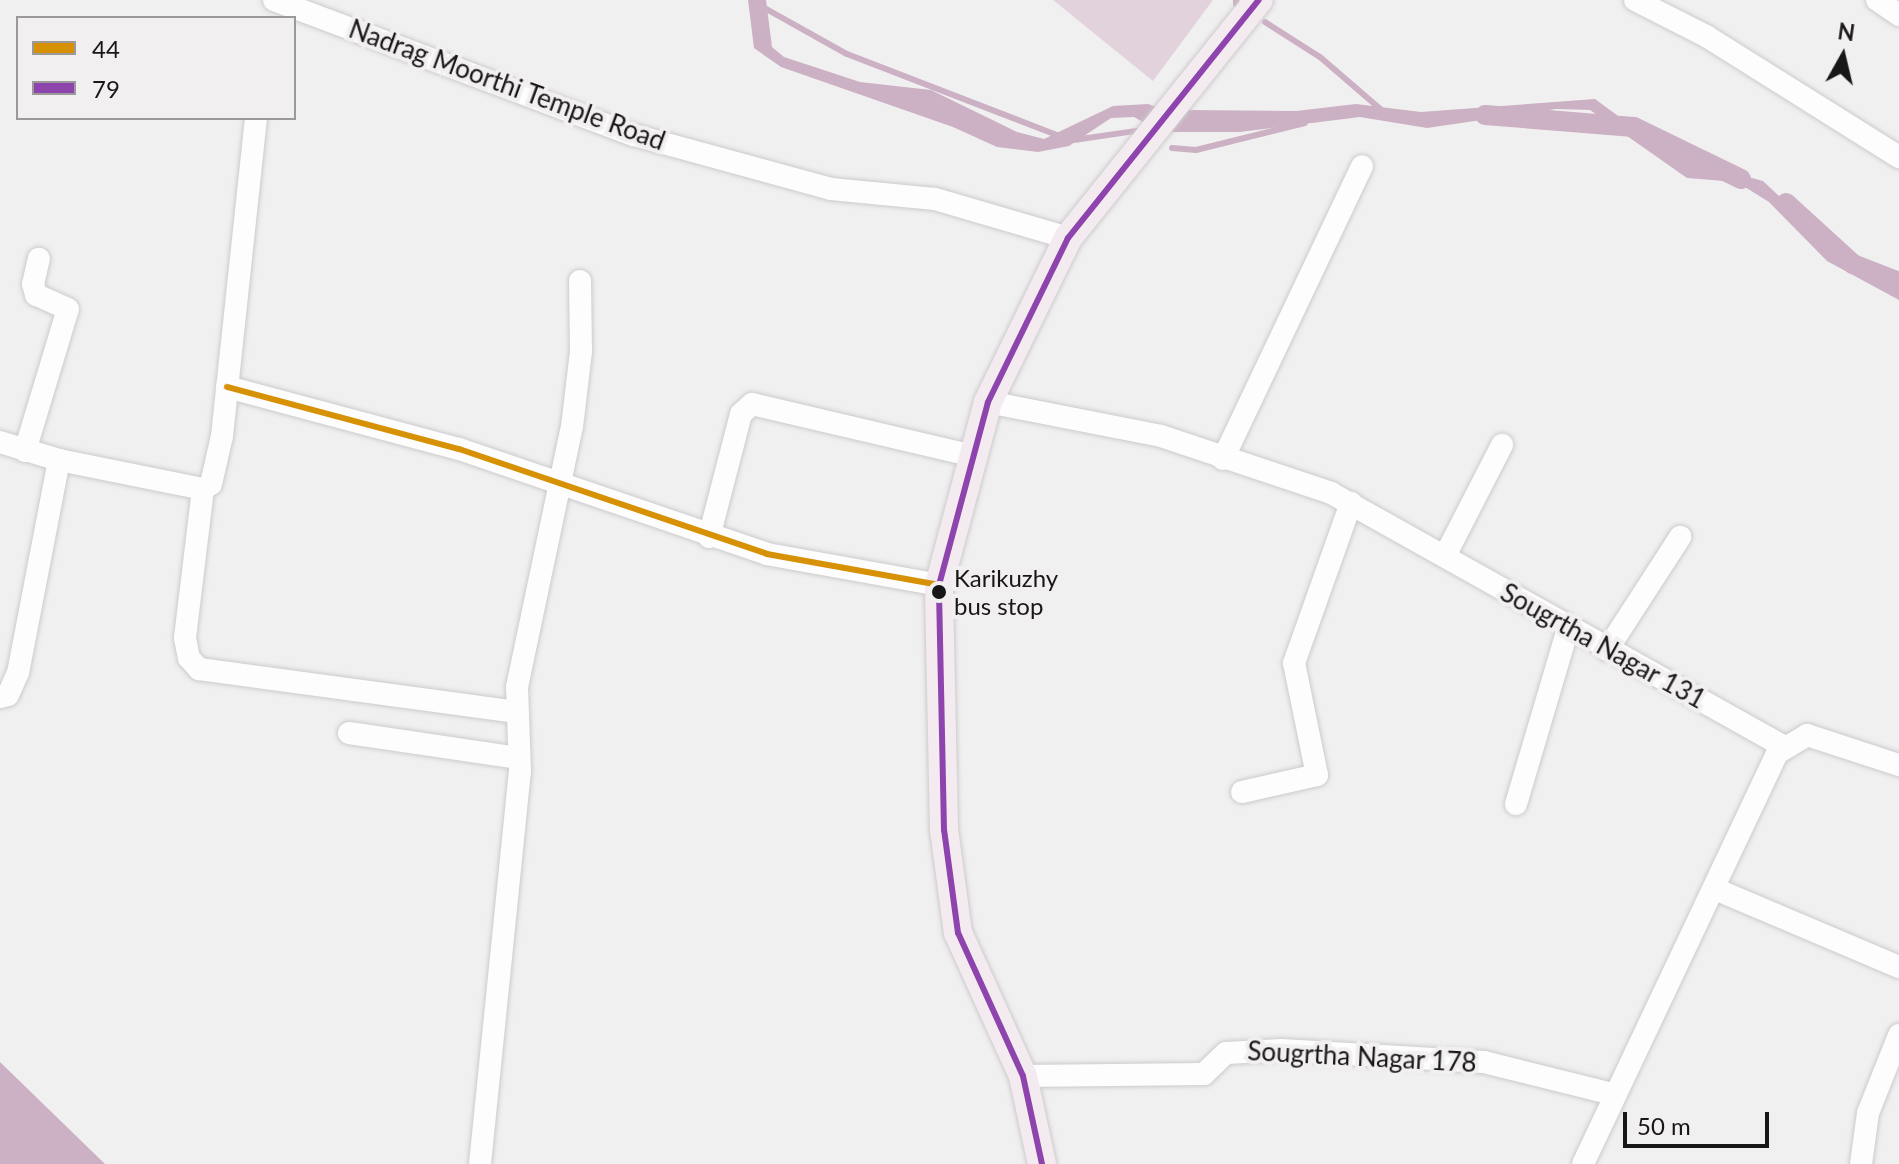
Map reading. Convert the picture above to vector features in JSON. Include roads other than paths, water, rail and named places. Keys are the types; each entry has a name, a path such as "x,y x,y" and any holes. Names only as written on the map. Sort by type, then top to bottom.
{"main road":[{"path":"1042,1164 1023,1076 958,933 944,830 939,585 988,402 1068,238 1183,100 1259,0"}],"street":[{"path":"1635,0 1706,36 1899,157"},
{"path":"1877,0 1899,15"},
{"name":"Nadrag Moorthi Temple Road","path":"283,6 634,135 831,189 935,199 1068,238"},
{"path":"0,442 59,460 203,489 211,484 227,387 256,120"},
{"path":"1223,459 1362,166"},
{"path":"25,451 68,309 36,295 33,284 39,259"},
{"path":"480,1164 519,758 515,712 521,652 561,484 581,351 580,281"},
{"path":"227,387 384,426 767,554 939,585"},
{"name":"Sougrtha Nagar 131","path":"988,402 1161,436 1351,503 1607,650 1781,745"},
{"path":"709,537 741,414 752,404 973,456"},
{"path":"1445,556 1502,445"},
{"path":"0,697 8,695 18,673 59,460"},
{"path":"203,489 185,638 189,658 199,669 515,712"},
{"path":"1242,792 1317,775 1294,663 1351,503"},
{"path":"1607,650 1680,537"},
{"path":"1516,804 1568,628"},
{"path":"349,733 519,758"},
{"path":"1781,745 1779,752 1807,735 1898,762"},
{"path":"1583,1164 1612,1094 1715,889 1781,745"},
{"path":"1715,889 1899,967"},
{"path":"1861,1164 1868,1113 1899,1035"},
{"name":"Sougrtha Nagar 178","path":"1023,1076 1204,1074 1226,1053 1282,1050 1484,1062 1612,1094"}],"waterway":[{"path":"760,0 761,6 847,54 1059,136"},
{"path":"1265,22 1320,57 1386,114"},
{"path":"1485,115 1634,127 1741,179"},
{"path":"1172,148 1196,150 1305,123"},
{"path":"1074,140 1136,131"},
{"path":"1786,203 1853,264 1899,282"}],"place":[{"name":"Karikuzhy bus stop","path":"939,592"}]}
